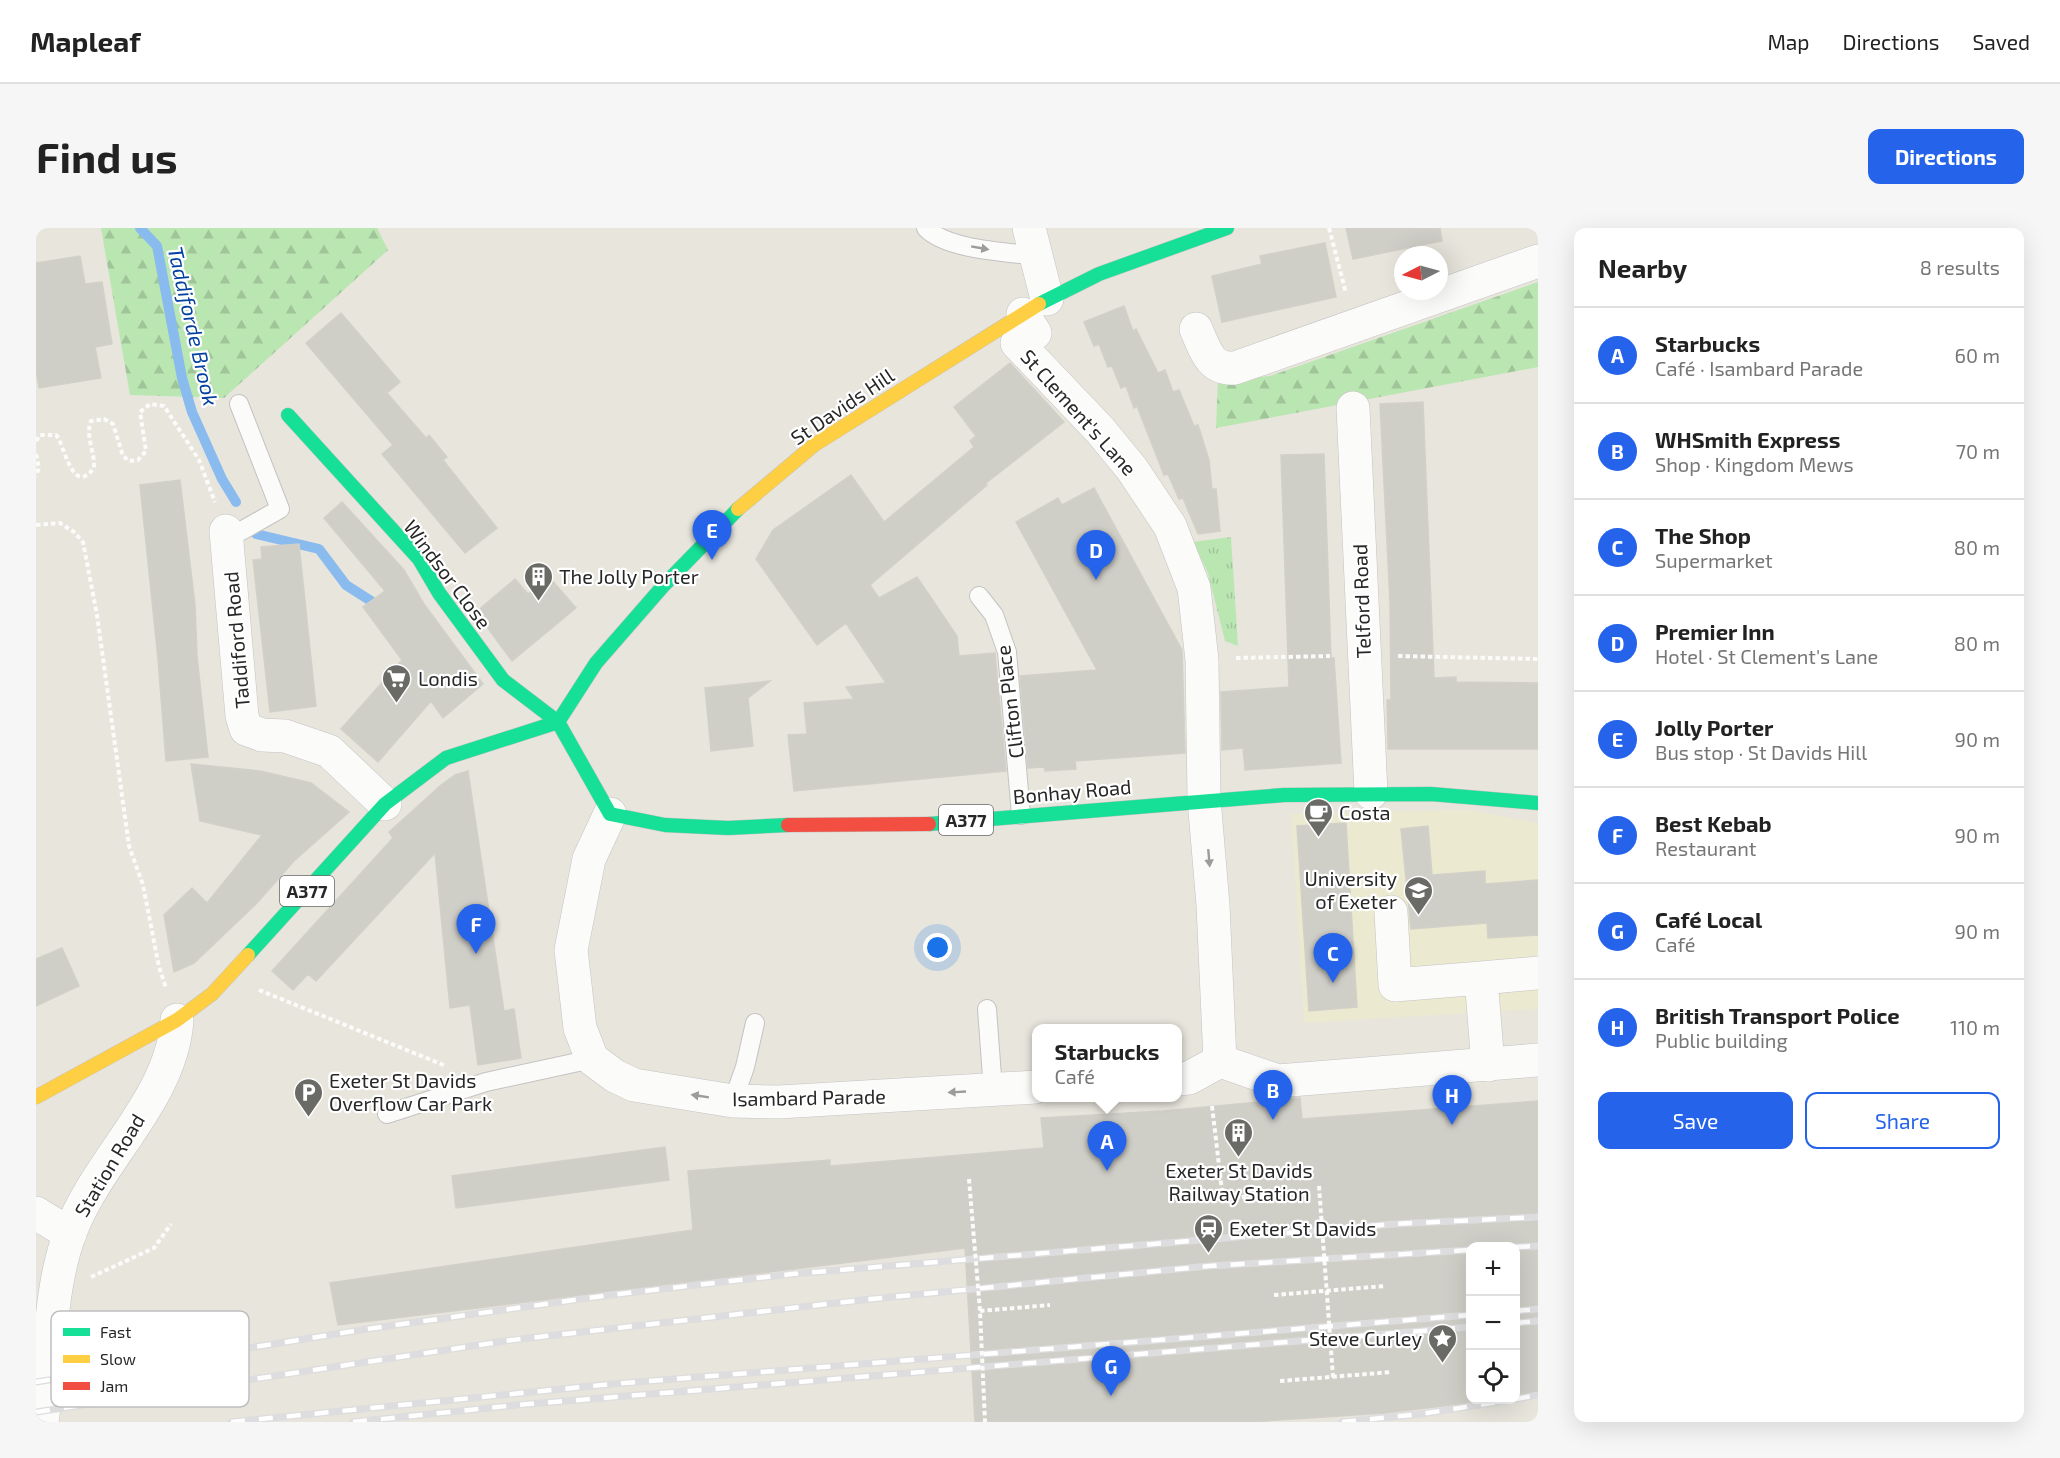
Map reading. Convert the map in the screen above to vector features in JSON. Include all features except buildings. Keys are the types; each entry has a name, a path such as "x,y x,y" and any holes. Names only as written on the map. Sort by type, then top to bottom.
{"main road":[{"name":"St Davids Hill","path":"558,722 596,663 664,585 741,506 814,444 1035,306 1099,274 1227,228"},
{"name":"Windsor Close","path":"288,415 418,559 439,593 503,680 558,722"},
{"name":"A377","path":"36,1097 177,1020 212,994 385,804 446,758 558,722"},
{"path":"558,722 610,814"},
{"name":"Bonhay Road","path":"610,814 665,825 728,828 826,823 924,825 1204,799 1371,793 1431,794 1538,803"}],"street":[{"path":"1033,242 1035,306"},
{"path":"1196,329 1210,361 1222,369 1270,357 1538,261"},
{"name":"St Clement's Lane","path":"1035,306 1035,333 1017,344 1100,430 1132,469 1170,526 1194,588 1202,660 1204,799"},
{"name":"Telford Road","path":"1353,408 1371,793"},
{"name":"Taddiford Road","path":"226,535 242,716 246,729 262,735 285,736 329,751 385,804"},
{"path":"1204,799 1220,1061"},
{"path":"592,1059 580,1028 571,950 589,859 610,814"},
{"path":"1392,912 1395,985 1538,973"},
{"path":"1480,978 1488,1065"},
{"name":"Station Road","path":"55,1311 70,1234 86,1198 160,1082 175,1045 177,1020"},
{"name":"Isambard Parade","path":"592,1059 615,1076 634,1085 733,1101 779,1102 1032,1087"},
{"path":"1182,1079 1189,1078 1220,1061 1278,1081 1538,1060"},
{"path":"36,1214 70,1234"},
{"name":"Station Road","path":"42,1422 51,1343"}],"lane":[{"path":"926,228 946,239 974,247 1033,242"},
{"path":"226,535 280,509 239,404"},
{"name":"Clifton Place","path":"979,596 994,615 1007,652 1021,815"},
{"path":"987,1009 993,1089"},
{"path":"733,1101 745,1067 755,1023"},
{"path":"387,1114 486,1082 592,1059"}],"path":[{"path":"1329,228 1354,326"},
{"path":"36,441 40,435 56,435 62,441 70,471 77,475 85,475 94,468 95,457 87,429 91,421 104,419 113,424 123,456 129,461 138,460 146,451 140,412 150,404 164,406 199,460 226,535"},
{"path":"36,454 39,468 36,476"},
{"path":"36,525 60,523 74,532 83,542 97,615 129,846 143,885 159,967 177,1020"},
{"path":"1202,660 1282,656 1538,659"},
{"path":"248,985 486,1082"},
{"path":"1212,1106 1222,1199 1295,1191"},
{"path":"969,1179 980,1311 985,1422"},
{"path":"1319,1186 1334,1377"},
{"path":"57,1291 154,1248 171,1224"},
{"path":"1274,1295 1385,1286"},
{"path":"980,1311 1050,1305"},
{"path":"1280,1381 1392,1372"}],"shaded area":[{"name":"University of Exeter","path":"1468,810 1538,823 1538,1009 1304,1023 1291,814"}],"green space":[{"path":"101,228 377,228 388,250 224,398 130,395"},
{"path":"1538,282 1538,367 1216,428 1218,381 1270,376"},
{"path":"1231,537 1238,646 1225,641 1208,573 1193,542"}],"waterway":[{"name":"Taddiforde Brook","path":"140,228 157,246 182,378 192,412 222,479 236,502"},
{"name":"Taddiforde Brook","path":"256,534 319,549 346,585 371,601"}],"railway":[{"path":"249,1348 610,1295 792,1274 1394,1224 1538,1217"},
{"path":"1520,1247 1538,1246"},
{"path":"249,1380 512,1340 871,1299 1209,1266 1466,1250"},
{"path":"1520,1311 1538,1309"},
{"path":"231,1422 612,1384 1466,1315"},
{"path":"1520,1323 1538,1321"},
{"path":"353,1422 517,1405 1466,1327"},
{"path":"36,1382 51,1380"},
{"path":"1520,1398 1538,1395"},
{"path":"1342,1422 1421,1414 1485,1404"},
{"path":"36,1412 69,1407"}],"traffic: fast":[{"path":"1039,304 1099,274 1227,228"},
{"path":"288,415 419,559 439,593 503,680 558,722 596,663 664,585 738,509"},
{"path":"248,955 385,804 446,758 558,722 610,814 665,825 728,828 788,825"},
{"path":"929,824 1284,795 1431,794 1538,803"}],"traffic: slow":[{"path":"738,509 814,445 1039,304"},
{"path":"36,1097 177,1020 212,994 248,955"}],"traffic: jam":[{"path":"788,825 929,824"}],"place":[{"name":"Jolly Porter","path":"712,560"},
{"name":"Premier Inn","path":"1096,580"},
{"name":"The Jolly Porter","path":"538,602"},
{"name":"Londis","path":"397,704"},
{"name":"Costa","path":"1318,838"},
{"name":"University of Exeter","path":"1418,916"},
{"name":"Best Kebab","path":"476,954"},
{"name":"The Shop","path":"1333,983"},
{"name":"Exeter St Davids Overflow Car Park","path":"308,1118"},
{"name":"WHSmith Express","path":"1273,1120"},
{"name":"British Transport Police","path":"1452,1125"},
{"name":"Exeter St Davids Railway Station","path":"1239,1158"},
{"name":"Starbucks","path":"1107,1171"},
{"name":"Exeter St Davids","path":"1208,1254"},
{"name":"Steve Curley","path":"1443,1364"},
{"name":"Café Local","path":"1111,1396"}]}
